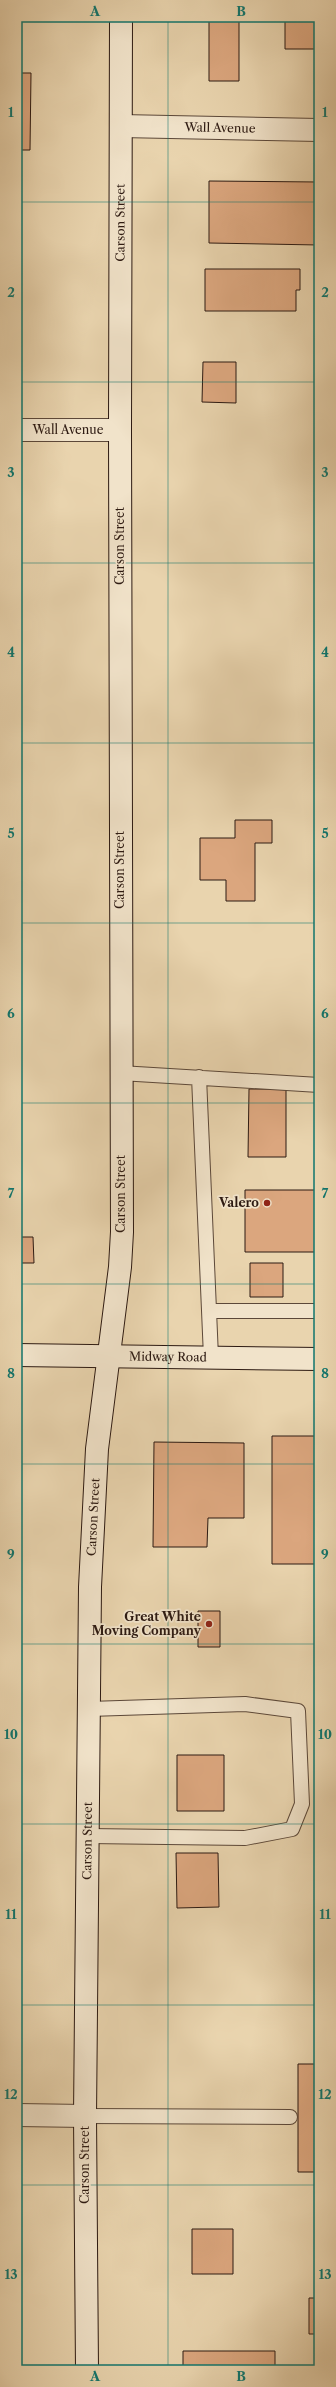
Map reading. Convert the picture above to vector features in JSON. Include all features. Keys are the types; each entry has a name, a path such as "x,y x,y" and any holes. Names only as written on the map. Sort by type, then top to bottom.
{"street":[{"name":"Carson Street","path":"87,2370 85,2116 90,1587 96,1464 120,1267 122,1232 120,1072 121,17"},
{"name":"Wall Avenue","path":"121,126 319,130"},
{"name":"Wall Avenue","path":"17,430 120,430"},
{"name":"Midway Road","path":"17,1355 319,1359"},
{"path":"17,2115 85,2116"}],"lane":[{"path":"120,1072 319,1085"},
{"path":"199,1077 211,1357"},
{"path":"210,1312 319,1312"},
{"path":"88,1836 245,1838 292,1829 302,1804 298,1711 245,1704 89,1709"},
{"path":"85,2116 290,2117"}],"building":[{"path":"209,17 239,17 239,81 209,81"},
{"path":"285,17 319,17 319,49 285,49"},
{"path":"17,73 31,73 30,150 17,150"},
{"path":"209,181 319,182 319,245 209,243"},
{"path":"205,269 300,269 300,290 296,290 296,311 205,311"},
{"path":"203,362 236,362 236,403 202,402"},
{"path":"235,820 272,820 272,843 255,843 255,901 226,901 226,880 200,880 200,838 235,838"},
{"path":"249,1089 286,1089 286,1157 248,1157"},
{"path":"245,1190 319,1190 319,1252 245,1252"},
{"path":"17,1237 33,1237 34,1263 17,1263"},
{"path":"250,1263 283,1263 283,1297 250,1297"},
{"path":"272,1436 319,1436 319,1564 272,1564"},
{"path":"154,1442 244,1443 244,1518 208,1518 207,1547 153,1547"},
{"path":"198,1611 220,1611 220,1647 198,1647"},
{"path":"177,1755 224,1755 224,1811 177,1811"},
{"path":"176,1853 218,1853 219,1907 177,1908"},
{"path":"316,1946 319,1946 319,2052 316,2052"},
{"path":"298,2064 319,2064 319,2172 298,2172"},
{"path":"192,2229 233,2229 233,2274 192,2274"},
{"path":"309,2298 319,2298 319,2334 309,2334"},
{"path":"183,2351 275,2351 275,2370 183,2370"}],"place":[{"name":"Valero","path":"267,1203"},
{"name":"Great White Moving Company","path":"209,1624"}]}
